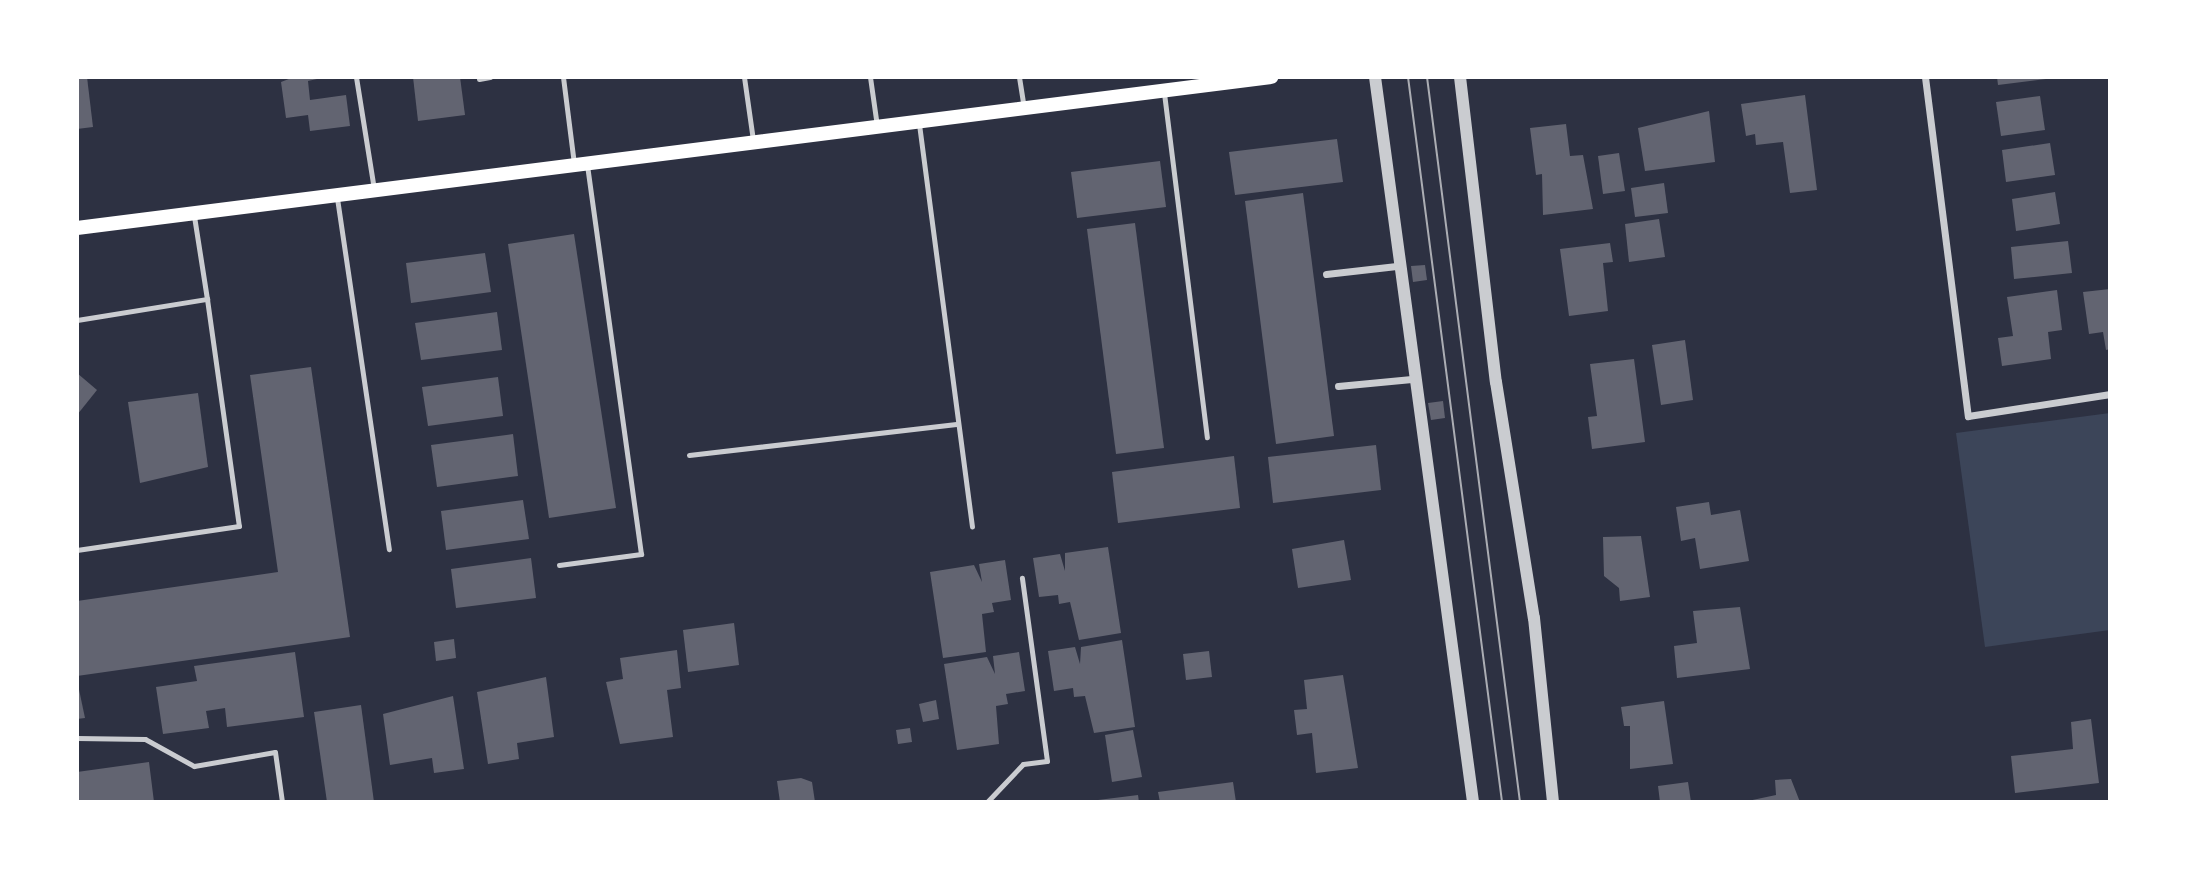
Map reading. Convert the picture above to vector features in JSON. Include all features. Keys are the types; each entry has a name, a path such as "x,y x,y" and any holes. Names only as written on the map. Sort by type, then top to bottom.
{"main road":[{"path":"77,229 1271,77"}],"street":[{"path":"1375,77 1412,379 1473,802"},
{"path":"1460,77 1553,802"},
{"path":"1925,77 1968,416 2110,394"},
{"path":"1326,274 1397,267"},
{"path":"1338,386 1412,379"}],"lane":[{"path":"356,77 374,190"},
{"path":"480,79 490,77"},
{"path":"559,565 641,554 580,163 563,77"},
{"path":"744,77 753,141"},
{"path":"870,77 877,126"},
{"path":"1019,77 1024,107"},
{"path":"1163,89 1207,437"},
{"path":"918,121 956,424 972,527"},
{"path":"337,194 389,549"},
{"path":"77,550 239,526 193,213"},
{"path":"77,320 206,299"},
{"path":"689,456 956,424"},
{"path":"987,802 1023,764 1047,761 1022,578"},
{"path":"77,738 145,739 194,765 275,752 282,802"}],"shaded area":[{"path":"2110,413 2110,630 1985,647 1956,433"}],"building":[{"path":"77,77 87,77 93,127 77,129"},
{"path":"294,77 326,77 308,81 310,100 346,95 350,126 310,131 308,115 286,118 281,82"},
{"path":"413,77 460,77 465,115 418,121"},
{"path":"1997,77 2046,77 2046,79 1998,85"},
{"path":"1805,95 1817,190 1790,193 1783,142 1756,145 1755,134 1746,136 1741,104"},
{"path":"2040,96 2045,130 2001,136 1996,102"},
{"path":"1709,111 1715,162 1645,171 1638,128"},
{"path":"1566,124 1570,156 1583,155 1593,209 1543,215 1542,174 1536,175 1530,128"},
{"path":"1337,139 1343,182 1235,195 1229,152"},
{"path":"2050,143 2055,175 2006,182 2002,150"},
{"path":"1619,153 1625,191 1603,194 1598,156"},
{"path":"1160,161 1166,207 1077,218 1071,172"},
{"path":"1664,183 1668,213 1635,217 1631,188"},
{"path":"2055,192 2060,224 2016,231 2012,199"},
{"path":"1303,193 1334,436 1276,444 1245,201"},
{"path":"1659,219 1665,257 1629,262 1625,224"},
{"path":"1135,223 1164,448 1116,454 1087,229"},
{"path":"574,234 616,508 549,518 508,244"},
{"path":"2068,241 2072,273 2014,279 2011,247"},
{"path":"1610,243 1613,262 1603,263 1608,311 1569,316 1560,249"},
{"path":"485,253 491,292 411,303 406,263"},
{"path":"1425,265 1427,280 1413,282 1411,266"},
{"path":"2110,289 2110,349 2106,350 2103,332 2089,334 2083,292"},
{"path":"2057,290 2062,330 2048,332 2051,359 2002,366 1998,338 2013,336 2007,297"},
{"path":"497,312 502,350 421,360 415,323"},
{"path":"1685,340 1693,400 1661,405 1652,345"},
{"path":"1634,359 1645,442 1592,449 1588,417 1597,416 1590,364"},
{"path":"311,367 350,637 77,676 77,601 278,572 250,375"},
{"path":"77,373 97,390 77,415"},
{"path":"498,377 503,416 428,426 422,387"},
{"path":"198,393 208,467 140,483 128,402"},
{"path":"1443,401 1445,418 1431,420 1428,403"},
{"path":"513,434 518,476 437,487 431,445"},
{"path":"1376,445 1381,490 1273,503 1268,457"},
{"path":"1234,456 1240,508 1118,523 1112,472"},
{"path":"523,500 529,539 446,550 441,511"},
{"path":"1709,502 1711,515 1740,510 1749,561 1700,569 1695,538 1681,541 1676,507"},
{"path":"1641,536 1650,597 1620,601 1619,588 1604,576 1603,537"},
{"path":"1344,540 1351,580 1298,588 1292,549"},
{"path":"1108,547 1121,633 1079,640 1070,602 1059,604 1058,595 1039,597 1033,558 1060,554 1065,571 1065,553"},
{"path":"531,558 536,598 456,608 451,569"},
{"path":"1005,560 1011,600 992,603 994,612 982,614 986,652 943,658 930,572 974,565 982,582 979,564"},
{"path":"1740,607 1750,669 1677,678 1674,646 1697,643 1693,611"},
{"path":"734,623 739,665 688,672 683,630"},
{"path":"454,639 456,658 436,661 434,642"},
{"path":"1122,640 1135,727 1094,733 1085,696 1074,697 1073,688 1054,691 1048,651 1075,647 1080,664 1081,647"},
{"path":"677,650 681,688 667,690 673,737 620,744 606,682 623,679 620,658"},
{"path":"1209,651 1212,677 1186,680 1183,654"},
{"path":"295,652 304,717 227,727 225,708 206,711 209,728 163,734 156,687 197,681 194,666"},
{"path":"1019,652 1025,691 1006,694 1008,704 996,706 999,744 957,750 944,664 987,657 995,674 993,656"},
{"path":"1343,675 1358,768 1316,773 1312,733 1297,735 1294,710 1307,709 1304,680"},
{"path":"546,677 554,737 517,743 519,759 488,764 477,692"},
{"path":"77,680 85,718 77,719"},
{"path":"453,696 464,769 434,773 432,758 390,765 383,714"},
{"path":"936,700 939,719 923,722 919,704"},
{"path":"1664,701 1673,764 1630,769 1630,726 1624,726 1621,707"},
{"path":"361,705 374,802 327,802 314,712"},
{"path":"2091,719 2099,783 2015,793 2011,756 2073,749 2071,722"},
{"path":"910,728 912,742 898,744 896,730"},
{"path":"1133,730 1142,777 1112,782 1105,735"},
{"path":"149,762 154,802 77,802 77,772"},
{"path":"801,778 812,782 815,802 780,802 777,781"},
{"path":"1791,779 1800,802 1743,802 1776,795 1775,780"},
{"path":"1233,782 1236,802 1160,802 1158,792"},
{"path":"1688,782 1691,802 1660,802 1658,786"},
{"path":"1138,795 1139,802 1098,802 1098,800"}],"tram line":[{"path":"1408,77 1502,802"},
{"path":"1427,77 1520,802"}]}
